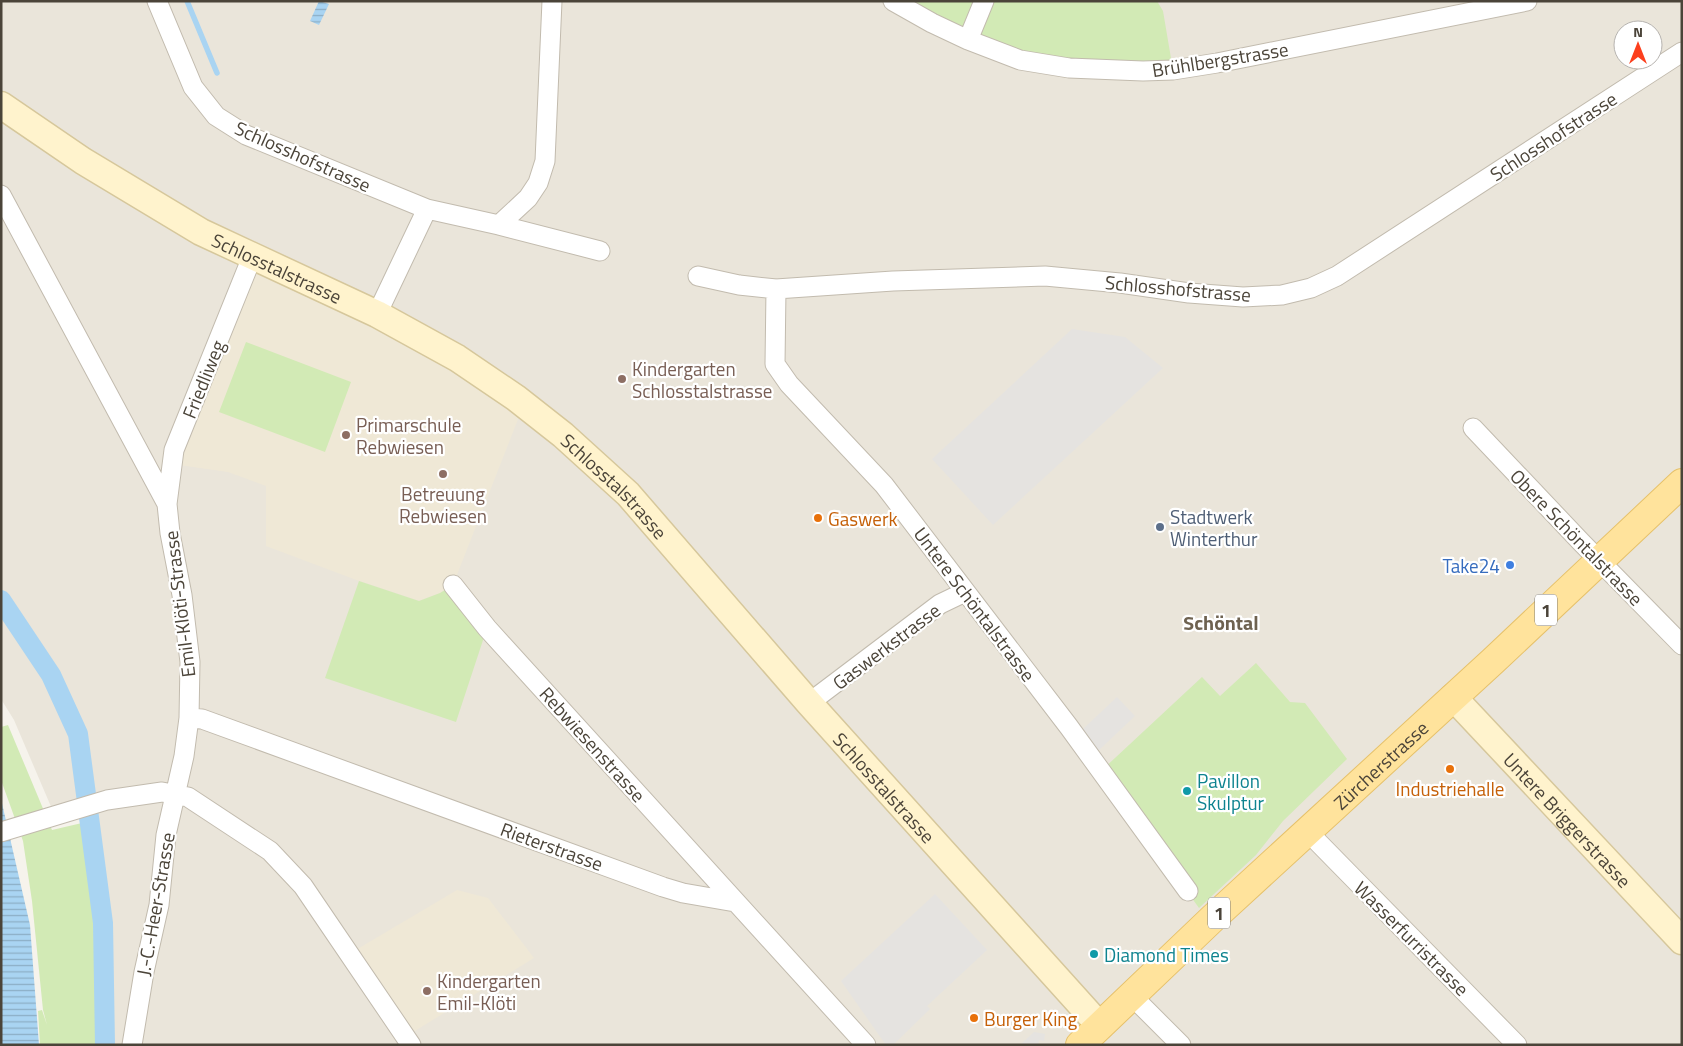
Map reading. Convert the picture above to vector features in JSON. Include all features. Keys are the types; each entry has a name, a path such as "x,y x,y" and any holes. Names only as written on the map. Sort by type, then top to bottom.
{"main road":[{"name":"Schlosstalstrasse","path":"1,105 83,161 148,202 201,232 377,314 457,358 516,398 563,435 628,494 809,703 1100,1026"},
{"name":"Zürcherstrasse","path":"1080,1045 1307,831 1682,484"},
{"name":"Untere Briggerstrasse","path":"1453,697 1682,941"}],"street":[{"name":"Schlosshofstrasse","path":"157,1 193,87 216,116 246,135 427,209 499,225 600,252"},
{"path":"499,225 528,198 538,183 545,161 552,1"},
{"name":"Brühlbergstrasse","path":"893,1 932,23 968,40 1020,60 1069,68 1143,72 1173,70 1527,1"},
{"path":"968,40 984,1"},
{"name":"Schlosshofstrasse","path":"698,276 739,285 776,290 893,281 1045,276 1120,283 1189,293 1243,297 1282,295 1311,288 1337,276 1682,52"},
{"name":"Emil-Klöti-Strasse","path":"1,195 167,504 170,533 182,595 190,662 189,718 176,794"},
{"path":"377,314 427,209"},
{"name":"Friedliweg","path":"167,504 174,450 252,257"},
{"name":"Untere Schöntalstrasse","path":"776,290 775,364 788,384 884,485 1069,727 1188,891"},
{"name":"Obere Schöntalstrasse","path":"1473,428 1682,645"},
{"name":"Rebwiesenstrasse","path":"453,585 487,628 735,902"},
{"name":"Gaswerkstrasse","path":"809,703 940,604 965,592"},
{"name":"Rieterstrasse","path":"189,718 202,719 663,887 683,893 735,902"},
{"path":"1,832 107,800 162,792 188,797 200,803 270,851 302,886 410,1045"},
{"name":"J.-C.-Heer-Strasse","path":"132,1045 144,972 159,905 166,835 176,794"},
{"name":"Wasserfurristrasse","path":"1307,831 1518,1045"},
{"path":"735,902 866,1045"},
{"path":"1132,996 1181,1045"}],"shaded area":[{"path":"1,1 1682,1 1682,1045 111,1045 109,920 98,813 55,816 14,720 1,699"},
{"name":"Primarschule Rebwiesen","path":"252,257 524,404 453,585 440,593 419,601 266,546 266,486 228,472 172,464"},
{"path":"1072,329 1125,337 1163,368 993,525 932,459"},
{"path":"1117,697 1135,716 1098,751 1082,730"},
{"name":"Kindergarten Emil-Klöti","path":"457,890 488,898 534,958 405,1037 349,954"},
{"path":"935,894 987,950 927,1006 930,1009 893,1045 886,1045 841,981"},
{"path":"1034,1032 1045,1034 1044,1041 1039,1040 1038,1045 1020,1045"}],"green space":[{"path":"907,1 1157,1 1163,11 1173,70 1020,60"},
{"path":"246,342 351,382 325,452 219,412"},
{"path":"359,581 419,601 440,593 453,585 487,628 456,722 325,678"},
{"path":"1256,663 1290,702 1305,703 1347,759 1283,821 1256,855 1199,908 1101,771 1202,677 1220,696"},
{"path":"8,725 52,830 82,823 93,913 100,1038 98,1045 40,1045 38,1011 42,1010 47,1025 43,1010 32,901 23,841 1,780 1,727"}],"water":[{"path":"319,1 329,4 319,25 310,21"},
{"path":"1,799 30,925 39,1045 1,1045"}],"waterway":[{"path":"187,1 217,73"},
{"path":"1,600 51,675 78,734 103,923 105,1045"}],"place":[{"name":"Kindergarten Schlosstalstrasse","path":"622,379"},
{"name":"Primarschule Rebwiesen","path":"346,435"},
{"name":"Betreuung Rebwiesen","path":"443,474"},
{"name":"Gaswerk","path":"818,518"},
{"name":"Stadtwerk Winterthur","path":"1160,527"},
{"name":"Take24","path":"1510,565"},
{"name":"Industriehalle","path":"1450,769"},
{"name":"Pavillon Skulptur","path":"1187,791"},
{"name":"Diamond Times","path":"1094,954"},
{"name":"Kindergarten Emil-Klöti","path":"427,991"},
{"name":"Burger King","path":"974,1018"}],"district":[{"name":"Schöntal","path":"1221,622"}]}
